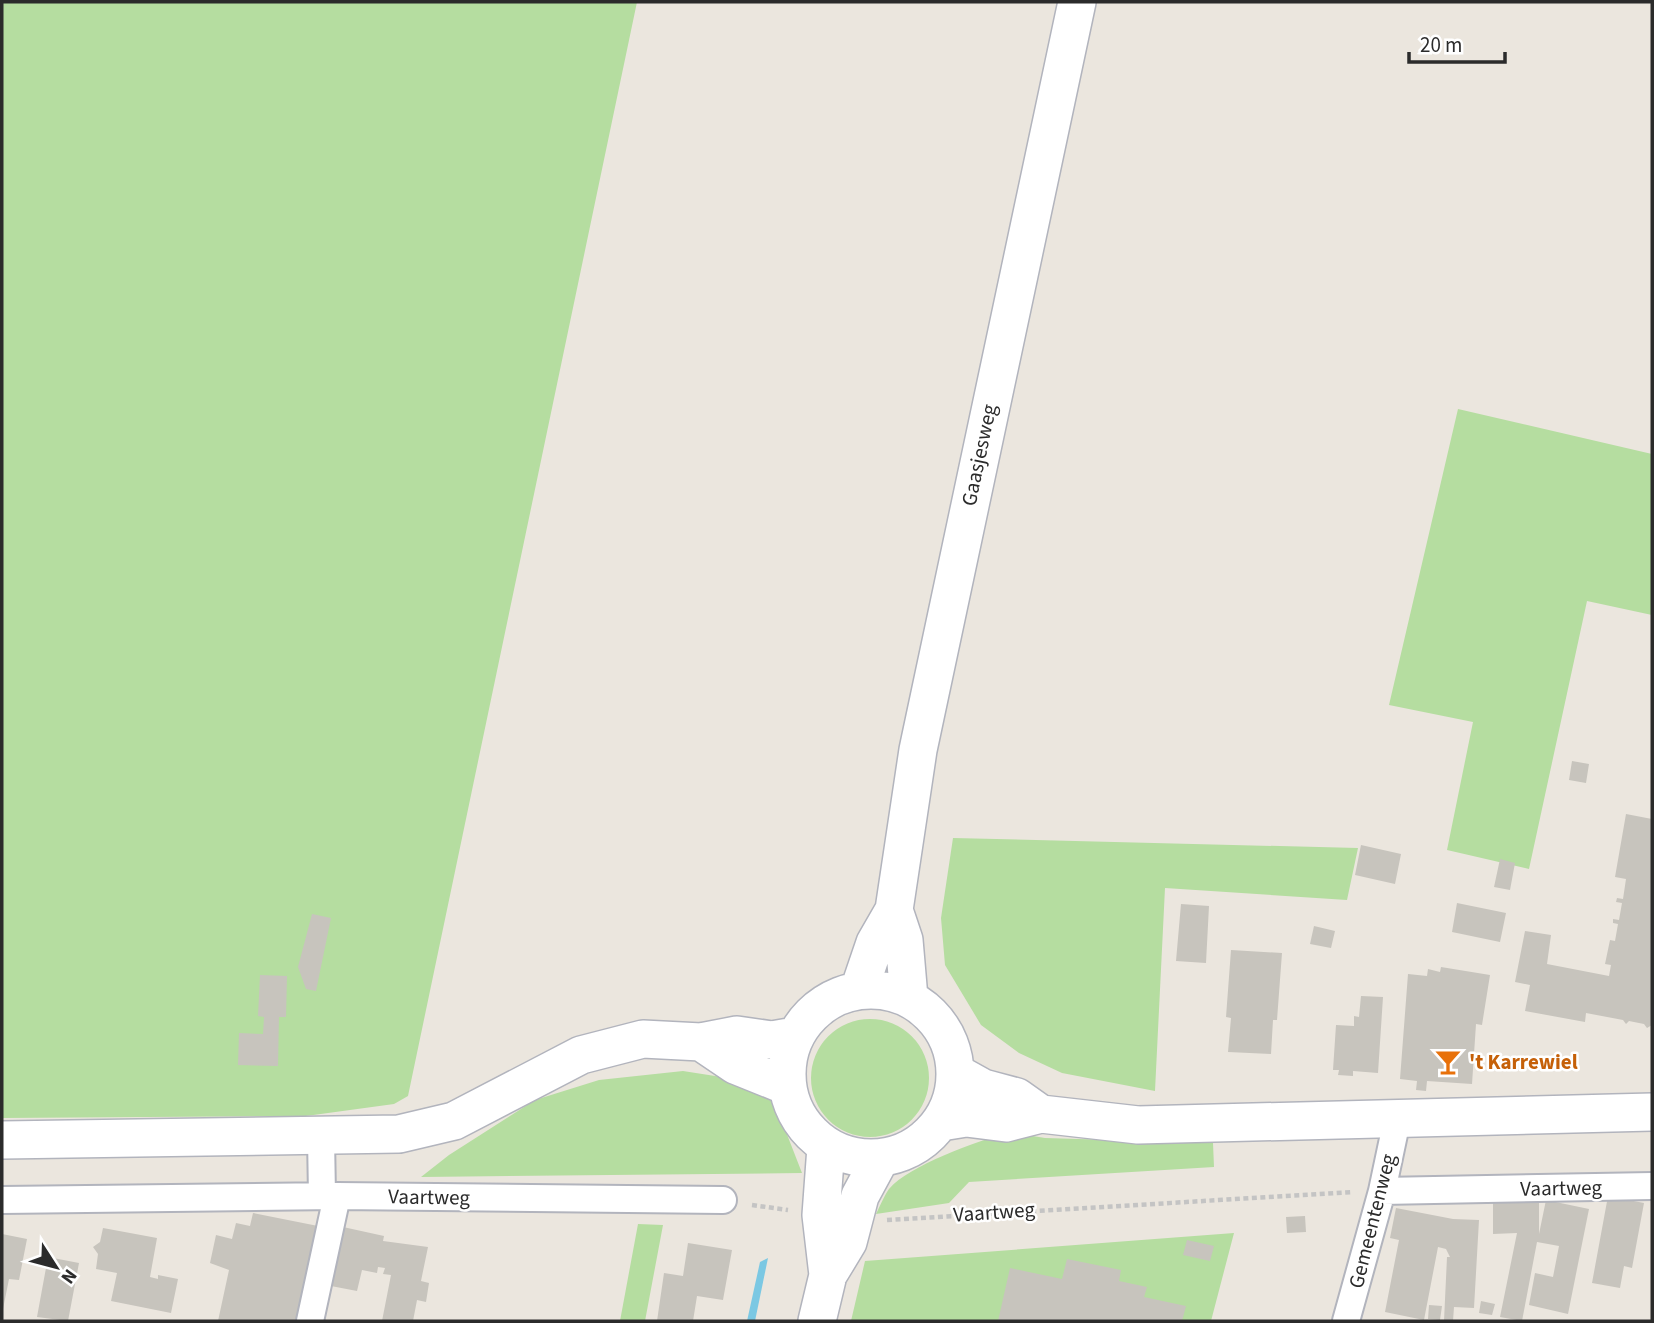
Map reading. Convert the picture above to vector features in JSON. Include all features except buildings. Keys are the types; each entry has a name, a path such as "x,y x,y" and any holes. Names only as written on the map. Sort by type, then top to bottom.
{"main road":[{"name":"Gaasjesweg","path":"859,990 876,943 894,910 918,750 1077,2"},
{"name":"Gaasjesweg","path":"894,910 904,940 909,998"},
{"path":"859,990 885,990 909,998 928,1011 943,1029 952,1050 956,1073 952,1099 941,1122 925,1140 904,1152 880,1159 852,1158 826,1147 807,1131 794,1110 786,1086 787,1061 795,1036 806,1019 821,1005 839,995 859,990"},
{"path":"2,1140 399,1134 454,1121 581,1055 643,1039 701,1042 737,1035 772,1040 795,1036"},
{"path":"701,1042 735,1065 786,1086"},
{"path":"956,1073 983,1088 1017,1097 1041,1114"},
{"path":"941,1122 966,1118 1006,1123 1041,1114 1138,1125 1652,1112"},
{"path":"817,1321 828,1275 848,1242 837,1218 826,1147"},
{"path":"837,1218 860,1196 880,1159"}],"street":[{"name":"Gemeentenweg","path":"1346,1321 1382,1191 1397,1120"},
{"path":"310,1321 330,1196 321,1137"},
{"name":"Vaartweg","path":"1382,1191 1652,1186"},
{"name":"Vaartweg","path":"2,1200 330,1196 723,1200"}],"path":[{"name":"Vaartweg","path":"723,1200 837,1218 1382,1191"}],"green space":[{"path":"2,2 637,2 408,1096 394,1104 306,1116 2,1118"},
{"path":"1458,409 1652,454 1652,615 1587,601 1529,869 1447,850 1473,722 1389,705"},
{"path":"953,838 1358,848 1347,900 1165,888 1155,1091 1062,1073 1019,1053 981,1025 945,965 941,918"},
{"path":"870,1019 893,1023 912,1036 925,1055 929,1078 925,1101 912,1120 893,1133 870,1137 847,1133 828,1120 815,1101 811,1078 815,1055 828,1036 847,1023"},
{"path":"683,1071 747,1081 774,1101 802,1173 421,1177 449,1155 535,1100 599,1080"},
{"path":"1008,1132 1045,1138 1213,1143 1214,1167 969,1182 949,1203 876,1214 889,1189 912,1171 944,1155"},
{"path":"638,1224 663,1225 645,1321 620,1321"},
{"path":"1234,1233 1211,1321 851,1321 865,1261"}],"water":[{"path":"768,1258 755,1321 747,1321 760,1262"}],"place":[{"name":"'t Karrewiel","path":"1448,1062"}]}
